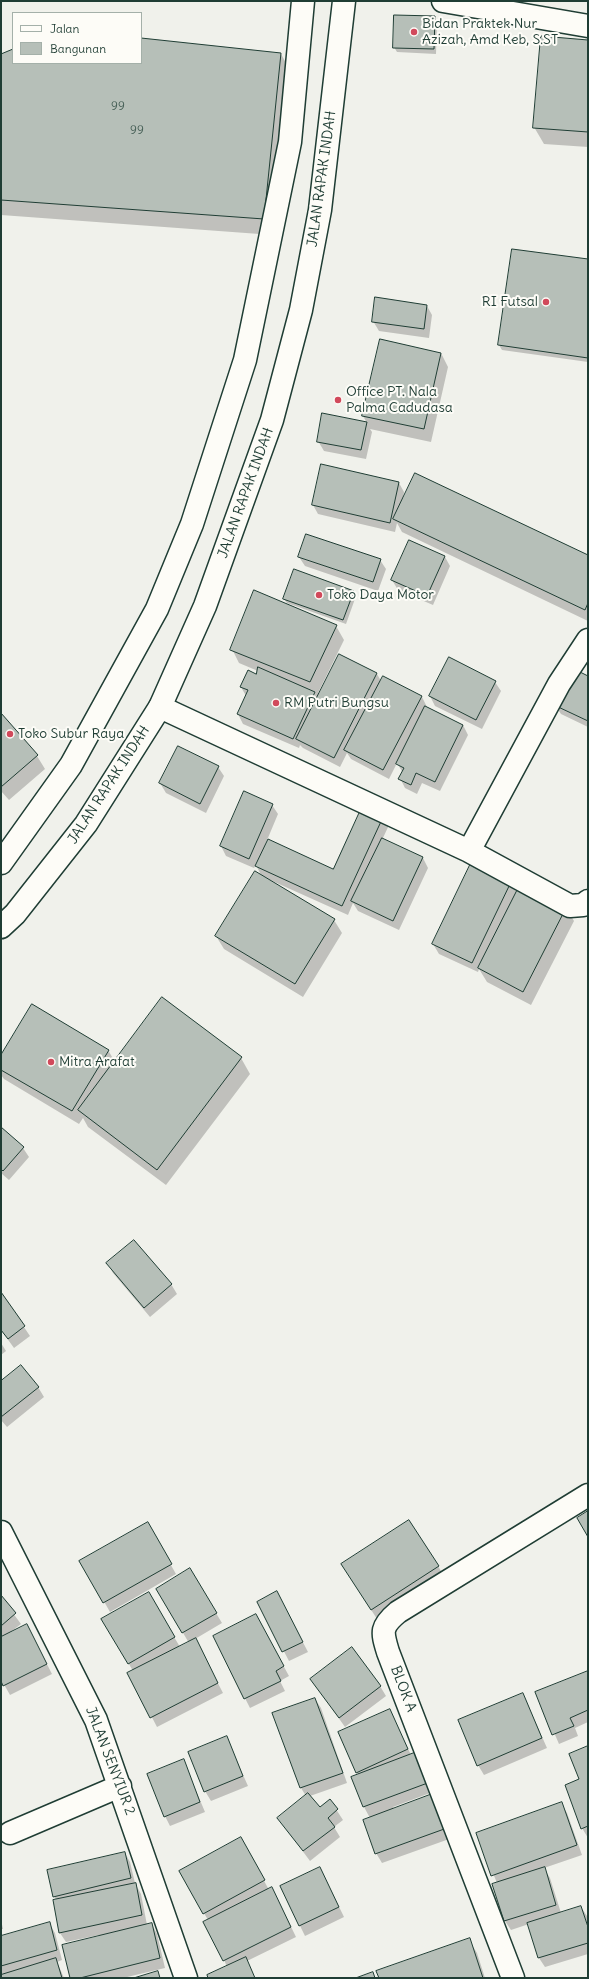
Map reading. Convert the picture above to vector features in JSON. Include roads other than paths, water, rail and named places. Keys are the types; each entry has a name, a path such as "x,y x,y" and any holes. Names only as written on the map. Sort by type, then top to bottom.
{"street":[{"path":"1,863 71,765 157,609 192,524 245,360 290,142 303,1"},
{"name":"JALAN RAPAK INDAH","path":"1,927 15,914 86,824 160,707 206,606 267,435 301,310 320,210 344,1"},
{"path":"443,1 588,26"},
{"path":"469,851 560,684 588,640"},
{"path":"160,707 469,851 570,906 583,905 588,901"},
{"name":"BLOK A","path":"513,1978 388,1652 383,1634 387,1621 398,1612 588,1496"},
{"name":"JALAN SENYIUR 2","path":"1,1532 96,1720 186,1978"},
{"path":"10,1833 120,1786"}],"place":[{"name":"Bidan Praktek Nur Azizah, Amd Keb, S.ST","path":"414,32"},
{"name":"RI Futsal","path":"546,302"},
{"name":"Office PT. Nala Palma Cadudasa","path":"338,400"},
{"name":"Toko Daya Motor","path":"319,595"},
{"name":"RM Putri Bungsu","path":"276,703"},
{"name":"Toko Subur Raya","path":"10,734"},
{"name":"Mitra Arafat","path":"51,1062"}]}
